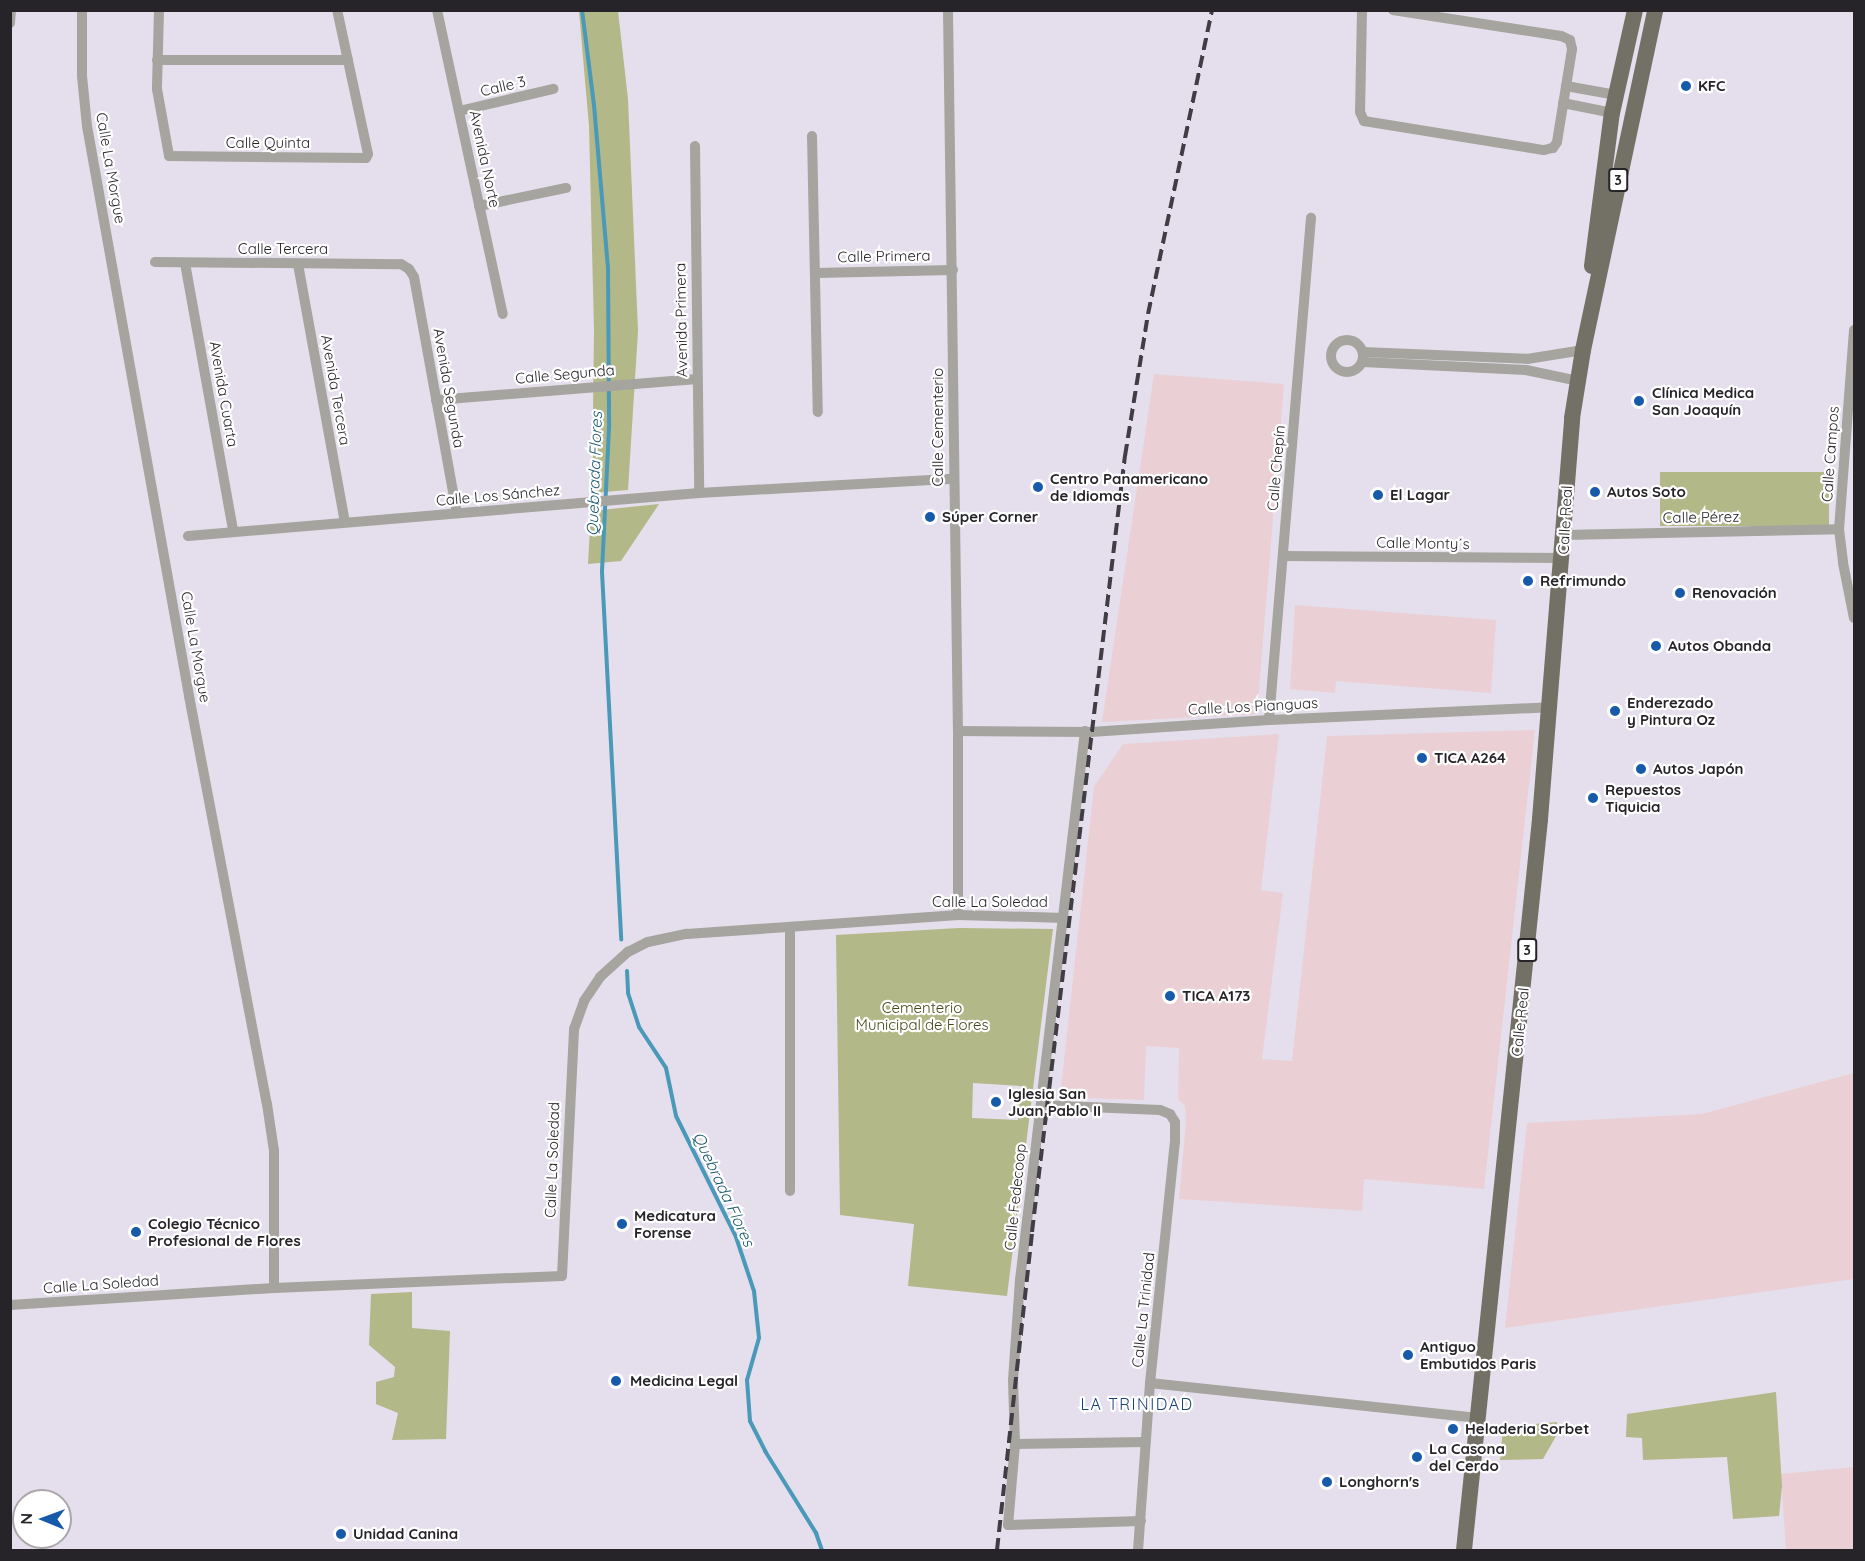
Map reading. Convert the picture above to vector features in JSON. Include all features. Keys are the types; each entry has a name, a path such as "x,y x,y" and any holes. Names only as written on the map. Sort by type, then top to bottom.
{"main road":[{"name":"Calle Real","path":"1583,350 1597,214 1612,113 1635,10"},
{"name":"Calle Real","path":"1464,1551 1507,1156 1550,707 1572,418 1583,350 1655,10"}],"street":[{"path":"10,23 11,10"},
{"name":"Calle La Morgue","path":"82,10 82,76 87,126 189,696 267,1104 274,1151 274,1288"},
{"path":"159,10 157,60 348,60 337,10"},
{"name":"Avenida Norte","path":"437,10 503,314"},
{"name":"Calle Cementerio","path":"948,10 953,270 958,915"},
{"path":"1362,10 1360,112 1364,121 1545,150 1553,148 1557,142 1572,50 1570,40 1561,36 1393,10"},
{"name":"Calle Quinta","path":"157,60 157,88 168,156 366,159 368,156 348,60"},
{"path":"1566,86 1616,95"},
{"name":"Calle 3","path":"459,111 553,90"},
{"path":"1563,103 1612,113"},
{"path":"812,136 818,412"},
{"name":"Avenida Primera","path":"695,146 699,493"},
{"path":"479,206 566,188"},
{"name":"Calle Chepín","path":"1269,720 1311,218"},
{"name":"Calle Tercera","path":"155,262 400,264 409,269"},
{"name":"Avenida Cuarta","path":"185,263 233,531"},
{"name":"Avenida Tercera","path":"298,264 345,522"},
{"name":"Avenida Segunda","path":"409,269 414,276 457,513"},
{"name":"Calle Primera","path":"816,273 953,270"},
{"name":"Calle Campos","path":"1854,330 1839,529 1850,580 1854,618"},
{"path":"1526,365 1583,350"},
{"path":"1363,357 1526,365 1578,381"},
{"name":"Calle Segunda","path":"436,400 697,379"},
{"name":"Calle Los Sánchez","path":"188,536 631,498 953,479"},
{"name":"Calle Pérez","path":"1563,535 1839,529"},
{"name":"Calle Monty´s","path":"1283,556 1563,558"},
{"name":"Calle Los Pianguas","path":"958,731 1084,731 1550,707"},
{"name":"Calle Fedecoop","path":"1084,731 1014,1350 1016,1444 1008,1525 1141,1521"},
{"name":"Calle La Soledad","path":"10,1305 274,1288 562,1276 574,1029 590,993 613,963 648,942 687,934 958,915 1064,918"},
{"path":"790,927 790,1191"},
{"name":"Calle La Trinidad","path":"1041,1105 1160,1110 1170,1114 1174,1122 1174,1153 1150,1383 1479,1418"},
{"path":"1138,1551 1150,1383"},
{"path":"1016,1444 1145,1442"}],"shaded area":[{"path":"1154,374 1284,384 1257,714 1102,722"},
{"path":"1295,605 1496,620 1491,693 1336,681 1335,693 1290,689"},
{"path":"1535,730 1484,1189 1364,1179 1362,1211 1179,1199 1186,1122 1185,1106 1178,1099 1179,1048 1146,1046 1144,1100 1060,1097 1094,787 1123,744 1279,734 1261,890 1283,893 1262,1059 1292,1061 1327,736"},
{"path":"1854,1073 1854,1279 1505,1328 1527,1123 1702,1114"},
{"path":"1854,1467 1854,1550 1786,1550 1781,1474"}],"green space":[{"path":"579,11 618,11 628,99 638,331 628,490 592,493 594,330 589,126"},
{"path":"1660,472 1829,472 1829,526 1660,526"},
{"path":"659,504 621,561 588,564 591,511"},
{"name":"Cementerio Municipal de Flores","path":"959,928 1053,929 1007,1296 908,1286 914,1224 840,1215 836,935","holes":["973,1083 1021,1086 1018,1120 972,1118"]},
{"path":"412,1292 412,1328 450,1331 446,1439 392,1440 398,1413 376,1404 376,1382 394,1377 395,1367 369,1345 371,1294"},
{"path":"1776,1392 1782,1486 1779,1516 1733,1519 1727,1457 1643,1460 1642,1438 1626,1437 1627,1414"},
{"path":"1557,1422 1556,1436 1543,1459 1500,1460 1503,1427"}],"waterway":[{"name":"Quebrada Flores","path":"582,10 594,105 608,269 609,428 602,572 621,940"},
{"name":"Quebrada Flores","path":"627,971 628,993 639,1027 666,1068 676,1116 736,1237 754,1291 759,1338 747,1380 750,1421 765,1451 816,1533 822,1550"}],"railway":[{"path":"997,1550 1032,1232 1125,456 1148,314 1212,10"}],"place":[{"name":"KFC","path":"1686,86"},
{"name":"Clínica Medica San Joaquín","path":"1639,401"},
{"name":"Centro Panamericano de Idiomas","path":"1038,487"},
{"name":"Autos Soto","path":"1595,492"},
{"name":"El Lagar","path":"1378,495"},
{"name":"Súper Corner","path":"930,517"},
{"name":"Refrimundo","path":"1528,581"},
{"name":"Renovación","path":"1680,593"},
{"name":"Autos Obanda","path":"1656,646"},
{"name":"Enderezado y Pintura Oz","path":"1615,711"},
{"name":"TICA A264","path":"1422,758"},
{"name":"Autos Japón","path":"1641,769"},
{"name":"Repuestos Tiquicia","path":"1593,798"},
{"name":"TICA A173","path":"1170,996"},
{"name":"Iglesia San Juan Pablo II","path":"996,1102"},
{"name":"Medicatura Forense","path":"622,1224"},
{"name":"Colegio Técnico Profesional de Flores","path":"136,1232"},
{"name":"Antiguo Embutidos Paris","path":"1408,1355"},
{"name":"Medicina Legal","path":"616,1381"},
{"name":"Heladeria Sorbet","path":"1453,1429"},
{"name":"La Casona del Cerdo","path":"1417,1457"},
{"name":"Longhorn's","path":"1327,1482"},
{"name":"Unidad Canina","path":"341,1534"}],"district":[{"name":"LA TRINIDAD","path":"1137,1404"}]}
